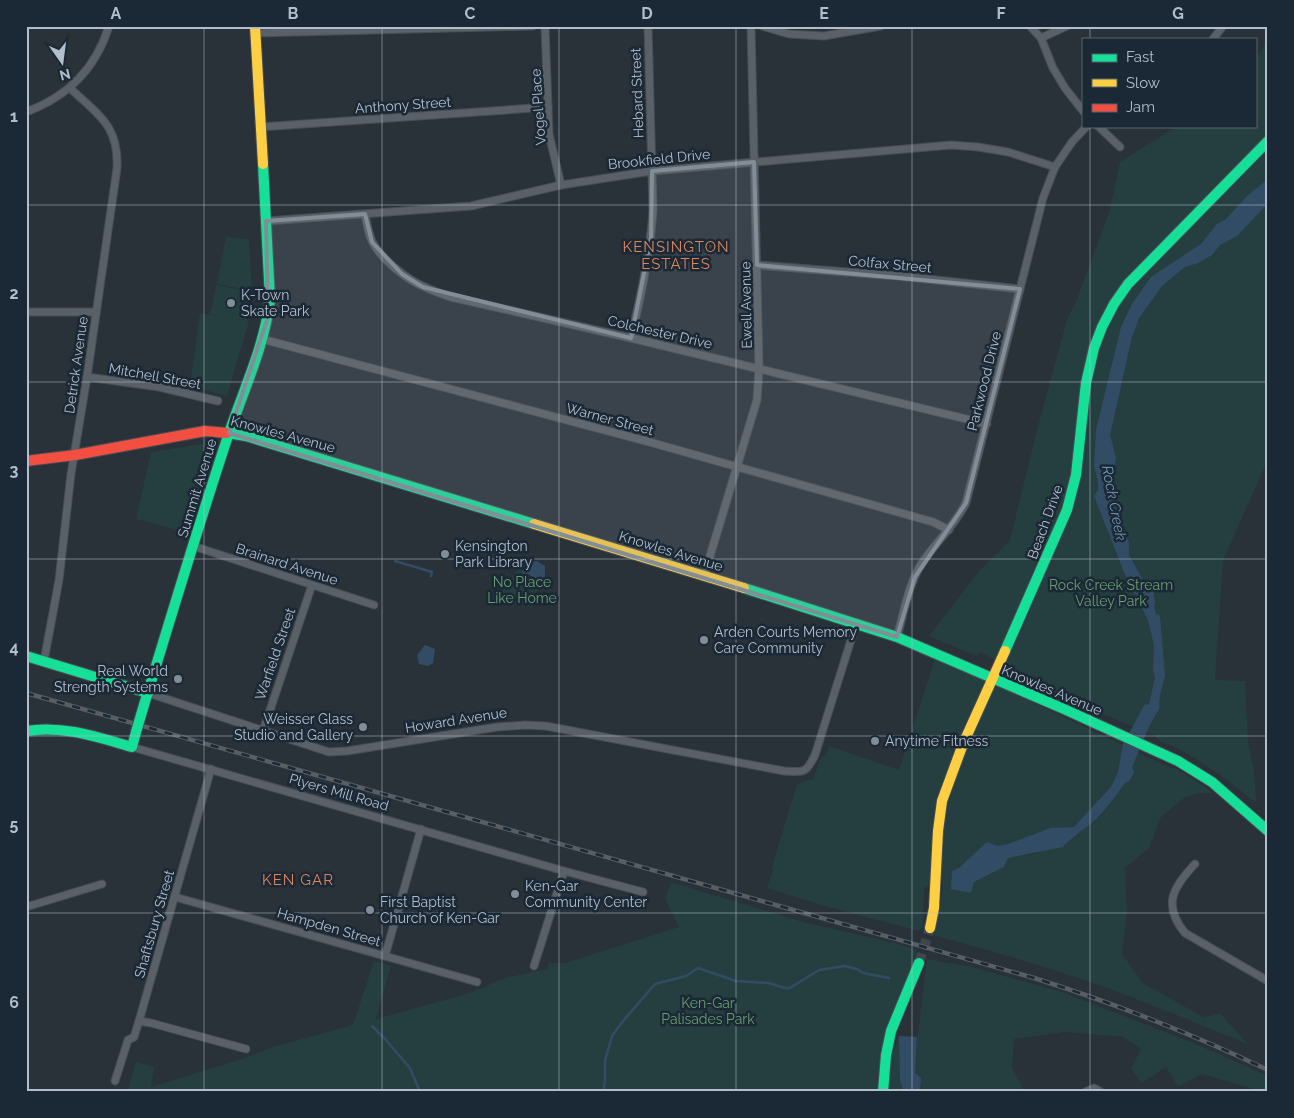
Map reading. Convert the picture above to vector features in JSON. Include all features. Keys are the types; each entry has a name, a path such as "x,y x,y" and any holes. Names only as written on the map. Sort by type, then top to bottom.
{"street":[{"path":"26,112 37,108 70,88 93,63 109,26"},
{"path":"256,30 532,26"},
{"name":"Vogel Place","path":"545,26 549,134 561,185"},
{"name":"Hebard Street","path":"631,338 651,238 653,210 648,26"},
{"name":"Ewell Avenue","path":"704,576 757,400 759,368 751,26"},
{"path":"762,26 789,34 824,36 881,26"},
{"path":"1030,26 1041,38 1053,68 1064,88 1082,110"},
{"path":"1041,38 1067,26"},
{"path":"1214,38 1223,26"},
{"name":"Summit Avenue","path":"132,747 193,546 268,317 270,299 256,30"},
{"name":"Detrick Avenue","path":"44,661 59,580 75,455 108,239 118,153 115,140 108,125 70,88"},
{"name":"Anthony Street","path":"260,127 548,107"},
{"name":"Parkwood Drive","path":"897,637 915,577 926,558 949,530 966,503 1043,198 1055,167 1072,142 1085,128"},
{"path":"1100,128 1120,147"},
{"name":"Beach Drive","path":"930,928 935,899 938,831 942,801 960,752 1067,510 1076,475 1086,383 1094,348 1102,328 1114,304 1128,284 1268,141"},
{"name":"Brookfield Drive","path":"266,221 470,206 561,185 652,172 950,145 1008,152 1055,167"},
{"name":"Colchester Drive","path":"366,214 367,228 372,242 402,274 423,287 451,297 759,368 987,424"},
{"name":"Colfax Street","path":"757,265 899,276 1020,289"},
{"path":"26,312 96,312"},
{"name":"Warner Street","path":"262,339 653,443 736,468 933,522 949,530"},
{"name":"Mitchell Street","path":"87,377 159,387 218,401"},
{"name":"Knowles Avenue","path":"26,461 75,455 205,431 229,433 354,468 897,637 1178,761 1212,782 1268,831"},
{"name":"Brainard Avenue","path":"193,546 374,605"},
{"name":"Warfield Street","path":"263,731 312,586"},
{"name":"Howard Avenue","path":"26,656 148,692 329,752 366,748 497,726 525,725 546,726 784,771 803,772 808,768 815,755 856,624"},
{"name":"Plyers Mill Road","path":"26,731 52,729 99,738 643,892"},
{"name":"Shaftsbury Street","path":"116,1081 128,1040 134,1037 139,1021 211,769"},
{"path":"385,956 421,829"},
{"path":"1195,864 1180,880 1174,891 1172,905 1179,926 1185,933 1268,980"},
{"path":"534,966 564,871"},
{"path":"26,908 102,884"},
{"name":"Hampden Street","path":"175,897 476,982"},
{"path":"883,1092 886,1055 891,1031 919,963"},
{"path":"139,1021 246,1049"},
{"path":"1085,1092 1094,1088 1102,1092"}],"highlighted area":[{"path":"754,162 757,265 1020,289 966,503 915,577 897,637 229,433 268,317 266,221 365,214 372,242 402,274 423,287 631,338 651,238 652,171"}],"green space":[{"name":"Rock Creek Stream Valley Park","path":"1268,39 1268,459 1223,561 1215,680 1245,681 1248,741 1254,770 1256,803 1206,766 1160,741 1154,735 1086,707 1018,675 1010,667 980,652 976,656 929,636 980,570 1010,540 1068,316 1074,307 1109,213 1120,162 1174,128 1256,128 1256,59"},
{"path":"226,237 249,239 252,291 217,284"},
{"path":"216,285 252,292 247,320 249,321 227,396 190,386 200,313 223,317 210,314"},
{"path":"202,444 211,455 205,489 192,534 136,519 151,452"},
{"name":"No Place Like Home","path":"519,568 539,584 533,607 504,601 499,588 507,583"},
{"path":"936,656 1162,764 1177,769 1214,793 1199,793 1184,798 1161,817 1149,848 1125,868 1127,913 1122,954 1143,983 1203,1017 1221,1014 1248,1044 1099,985 932,935 942,898 943,879 924,888 923,926 919,931 825,906 767,888 797,784 813,779 821,758 826,755 829,746 899,770","holes":["1048,845 1038,853 1008,858 1004,867 974,882 971,893 963,891 971,867"]},
{"name":"Ken-Gar Palisades Park","path":"671,882 803,922 899,944 917,950 908,978 892,1012 898,1014 894,1041 895,1047 899,1036 900,1081 904,1092 127,1092 136,1062 154,1067 151,1087 245,1058 273,1047 353,1025 374,961 391,966 376,1019 470,993 505,978 547,969 549,963 565,963 679,927 665,899"},
{"path":"927,959 972,967 1065,993 1196,1044 1268,1076 1268,1091 1253,1089 1202,1074 1178,1087 1166,1067 1142,1083 1131,1069 1141,1049 1123,1037 1065,1032 1014,1039 1012,1068 1025,1092 920,1092 921,1078 915,1073 915,1059"}],"water":[{"name":"Rock Creek","path":"1268,179 1268,203 1237,236 1220,245 1212,255 1198,263 1185,267 1162,286 1139,318 1132,337 1110,435 1116,458 1113,479 1109,487 1129,543 1129,555 1144,582 1153,585 1154,607 1156,614 1160,616 1165,676 1160,695 1159,709 1132,767 1134,773 1097,818 1063,847 1008,858 1004,867 974,882 971,893 951,889 952,871 959,868 987,842 998,846 1051,828 1074,827 1111,787 1118,772 1123,744 1145,704 1149,705 1155,677 1153,669 1154,645 1148,620 1124,572 1094,496 1098,490 1094,466 1096,430 1121,327 1132,304 1151,277 1201,244 1217,224 1226,219 1247,196"},
{"path":"537,561 545,566 545,577 538,580 528,574 524,575 522,572 530,562"},
{"path":"425,645 435,649 433,663 428,666 419,664 417,655"},
{"path":"899,1036 917,1037 915,1073 921,1078 920,1092 904,1092 900,1081"}],"waterway":[{"path":"395,561 432,572 431,576"},
{"path":"603,1092 605,1061 612,1036 655,984 686,976 698,968 736,981 769,983 784,988 790,988 819,970 845,966 857,969 863,973 889,978"},
{"path":"372,1026 410,1068 420,1092"},
{"path":"258,1092 269,1090 270,1092"}],"tunnel":[{"path":"919,963 930,928"}],"railway":[{"path":"26,693 1034,978 1152,1020 1268,1070"}],"traffic: fast":[{"path":"1005,651 1067,510 1076,475 1086,383 1094,348 1102,327 1114,304 1128,284 1268,141"},
{"path":"144,705 218,467 264,333 270,299 263,164"},
{"path":"227,433 246,436 534,524"},
{"path":"744,588 897,637 1064,709 1178,761 1212,782 1268,831"},
{"path":"26,656 148,693"},
{"path":"136,732 144,705"},
{"path":"26,731 67,731 132,747 136,732"},
{"path":"883,1092 886,1055 891,1031 919,963"}],"traffic: slow":[{"path":"255,26 263,164"},
{"path":"534,524 744,588"},
{"path":"930,928 934,908 938,831 942,801 963,744 1005,651"}],"traffic: jam":[{"path":"26,461 75,455 205,431 227,433"}],"place":[{"name":"K-Town Skate Park","path":"231,303"},
{"name":"Kensington Park Library","path":"445,554"},
{"name":"Arden Courts Memory Care Community","path":"704,640"},
{"name":"Real World Strength Systems","path":"178,679"},
{"name":"Weisser Glass Studio and Gallery","path":"363,727"},
{"name":"Anytime Fitness","path":"875,741"},
{"name":"Ken-Gar Community Center","path":"515,894"},
{"name":"First Baptist Church of Ken-Gar","path":"370,910"}],"district":[{"name":"KENSINGTON ESTATES","path":"676,256"},
{"name":"KEN GAR","path":"298,880"}]}
